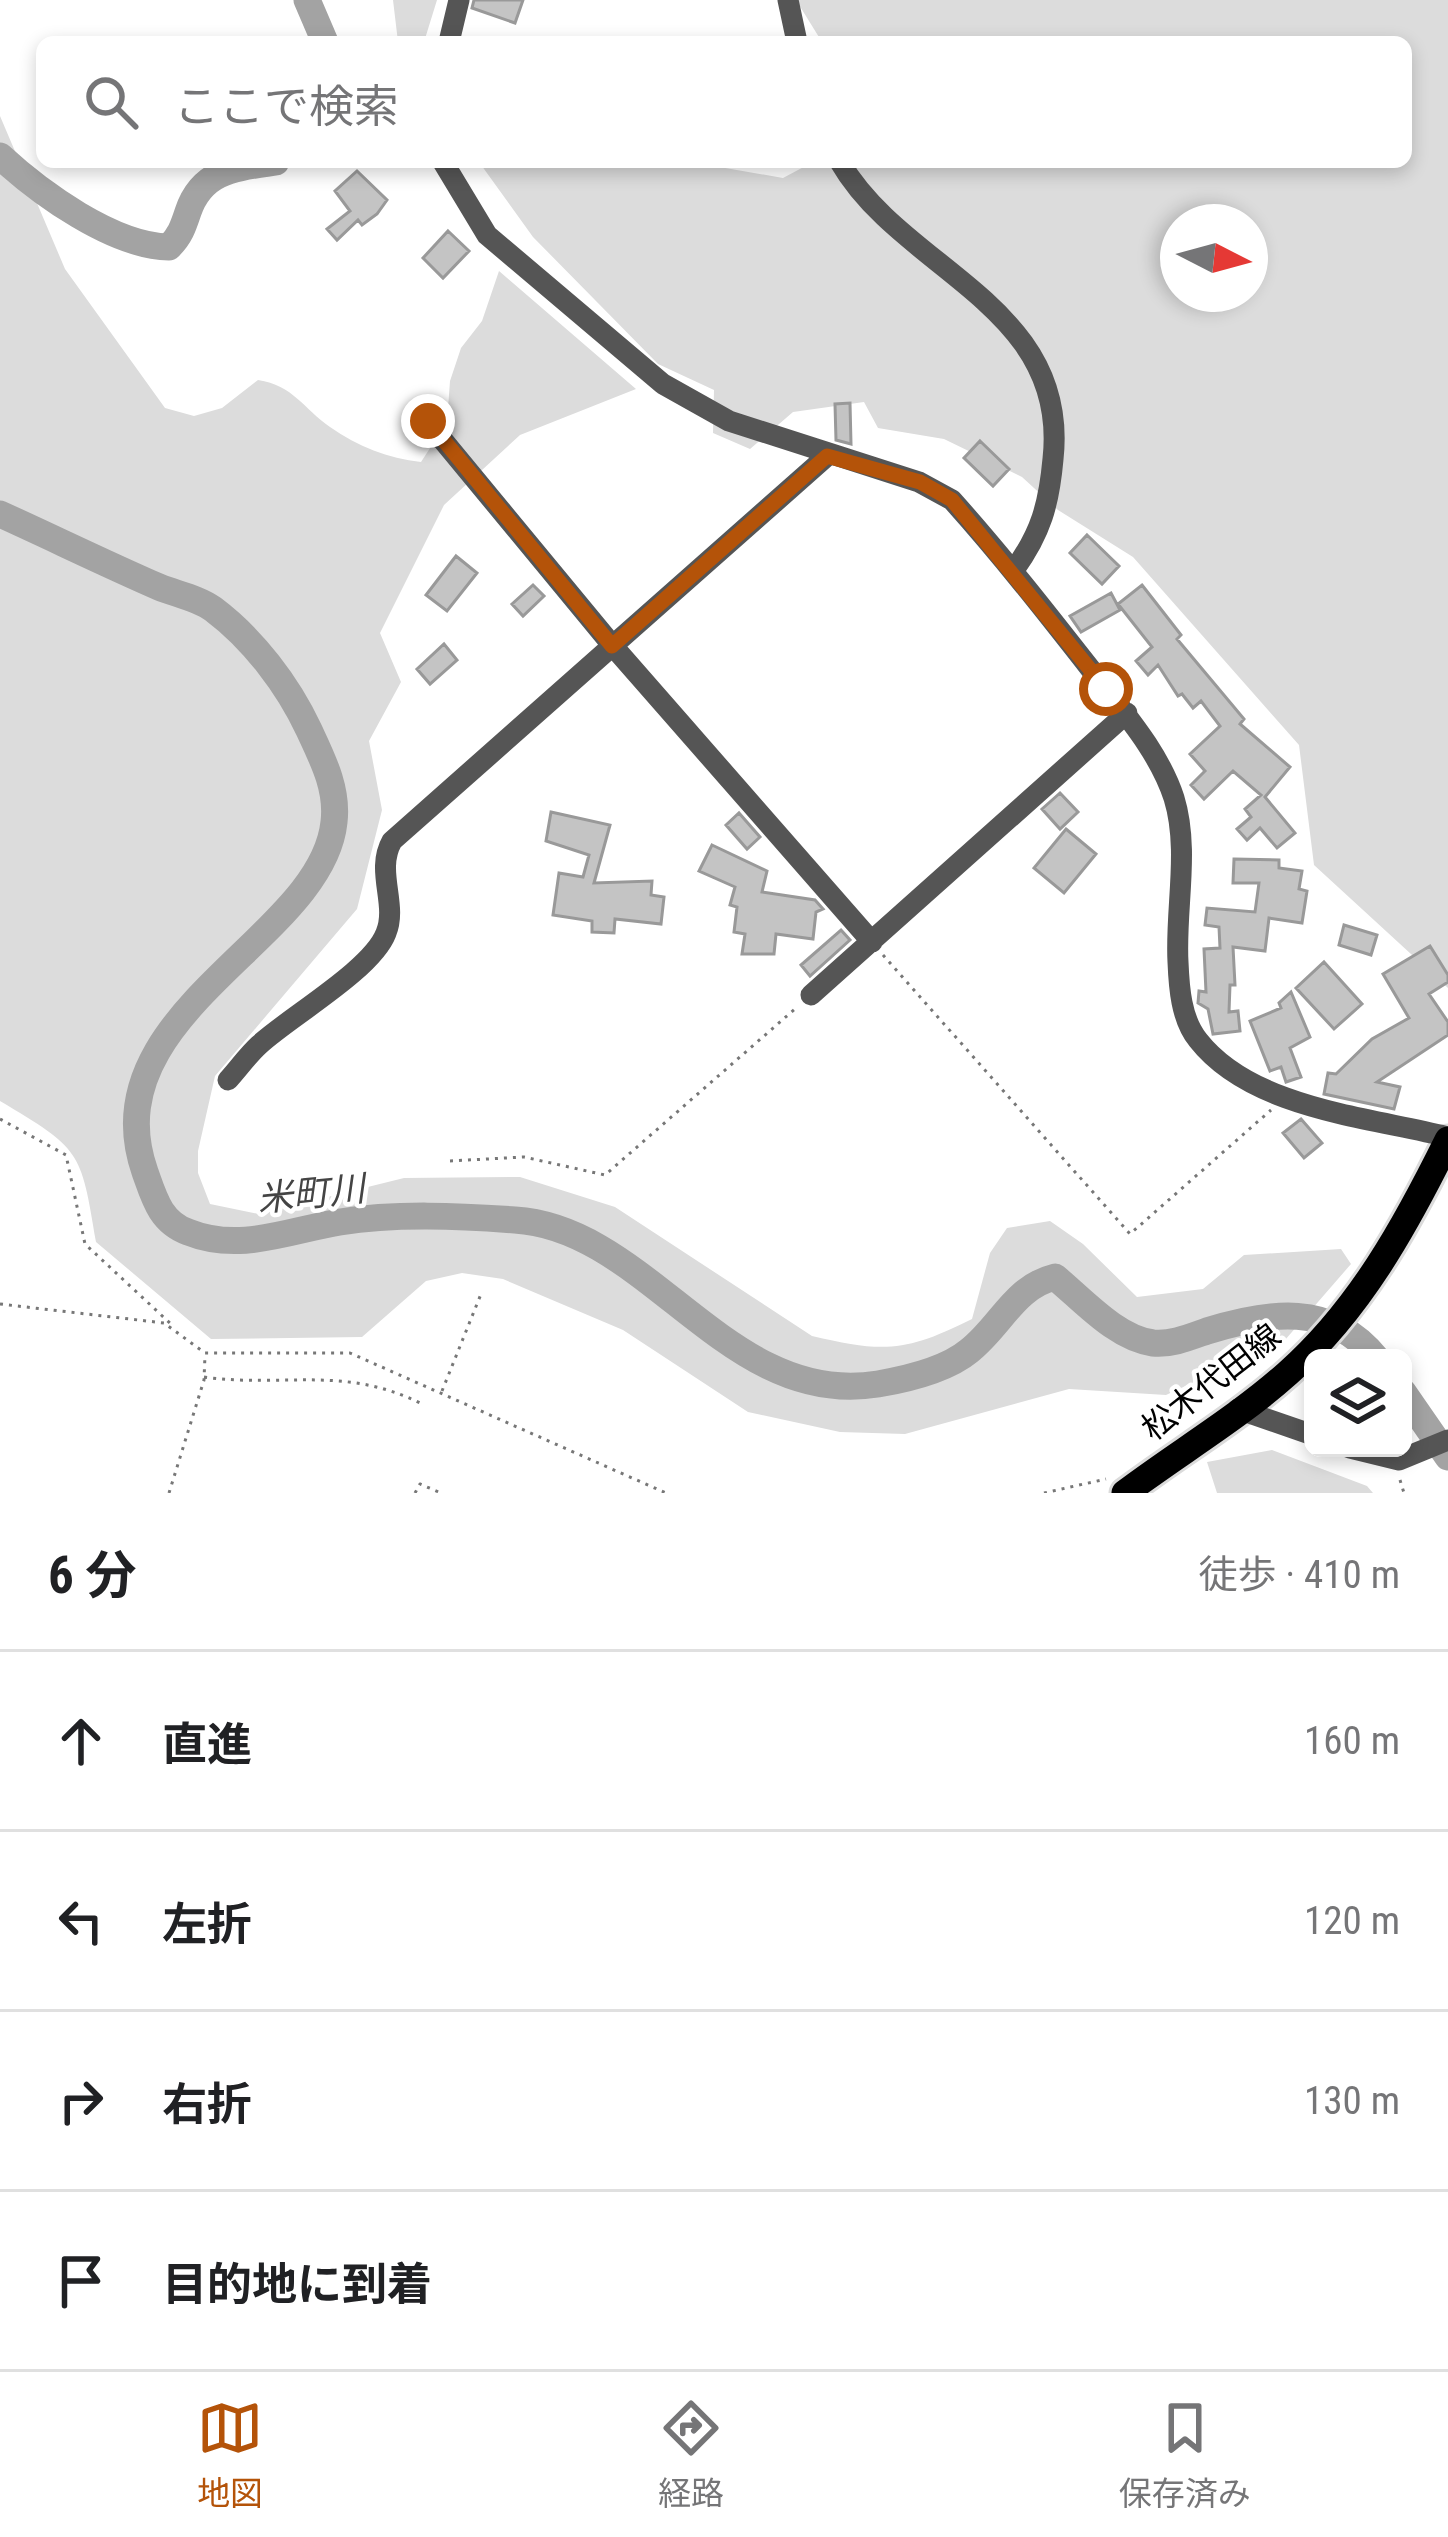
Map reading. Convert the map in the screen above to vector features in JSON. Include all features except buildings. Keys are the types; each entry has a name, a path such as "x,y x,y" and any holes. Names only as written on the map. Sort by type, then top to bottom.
{"main road":[{"name":"松木代田線","path":"1116,1486 1285,1376 1324,1339 1387,1252 1448,1138"}],"street":[{"path":"450,36 459,0"},
{"path":"788,0 796,36"},
{"path":"446,168 487,235 663,384 729,421 920,482 952,500 1127,713 1175,800 1183,1009 1197,1039 1236,1072 1286,1097 1448,1138"},
{"path":"845,168 877,205 1005,320 1032,355 1048,388 1055,446 1048,506 1038,538 1014,570"},
{"path":"428,421 612,646 872,942"},
{"path":"228,1080 260,1044 317,1004 383,939 388,921 383,864 392,841 827,456"},
{"path":"811,995 1127,713"},
{"path":"1238,1409 1304,1432"},
{"path":"1400,1457 1411,1459 1448,1440"}],"path":[{"path":"872,942 1130,1234 1286,1097"},
{"path":"450,1161 524,1157 605,1175 811,995"},
{"path":"0,1119 67,1155 85,1244 205,1353 350,1353 666,1493"},
{"path":"442,1391 481,1294"},
{"path":"0,1304 173,1327"},
{"path":"169,1493 204,1377 205,1353"},
{"path":"204,1377 236,1382 330,1376 373,1384 420,1403"},
{"path":"416,1493 420,1484 441,1493"},
{"path":"1044,1493 1116,1486"}],"shaded area":[{"path":"393,0 437,0 426,36 397,36"},
{"path":"796,0 1448,0 1448,988 1314,865 1299,745 1133,557 1058,510 1022,477 944,439 878,428 864,402 793,412 750,449 713,433 714,390 658,364 533,237 483,168 726,168 783,178 802,168 1412,168 1412,36 818,36"},
{"path":"0,116 65,269 165,408 194,416 222,408 258,380 289,392 351,440 421,462 447,422 450,381 461,348 482,321 499,271 636,389 520,435 444,505 380,633 401,682 369,741 382,810 357,909 215,1076 198,1151 198,1173 210,1204 259,1214 404,1178 520,1177 615,1207 812,1336 877,1347 929,1338 972,1319 990,1253 1007,1228 1050,1221 1083,1244 1137,1297 1203,1289 1244,1255 1341,1249 1351,1264 1285,1340 1166,1395 1069,1389 905,1434 840,1432 748,1412 623,1330 503,1279 462,1273 426,1281 362,1337 211,1339 96,1242 86,1187 72,1155 47,1130 0,1101"},
{"path":"1272,1450 1367,1486 1373,1493 1217,1493 1207,1462"}],"waterway":[{"path":"307,0 322,36"},
{"path":"0,156 56,201 101,228 169,247 202,187 240,168"},
{"name":"米町川","path":"0,514 201,602 228,621 291,696 332,786 334,822 320,864 292,904 177,1022 149,1067 137,1116 145,1172 159,1208 178,1228 207,1238 246,1240 361,1219 428,1216 515,1220 563,1230 607,1253 733,1345 777,1370 825,1384 878,1384 949,1363 980,1341 1029,1289 1055,1277 1101,1317 1139,1340 1167,1343 1253,1319 1297,1316 1339,1327 1367,1349"},
{"name":"米町川","path":"1412,1405 1448,1457"}],"route":[{"path":"428,421 612,646 827,456 920,482 952,500 1014,570 1106,689"}]}
